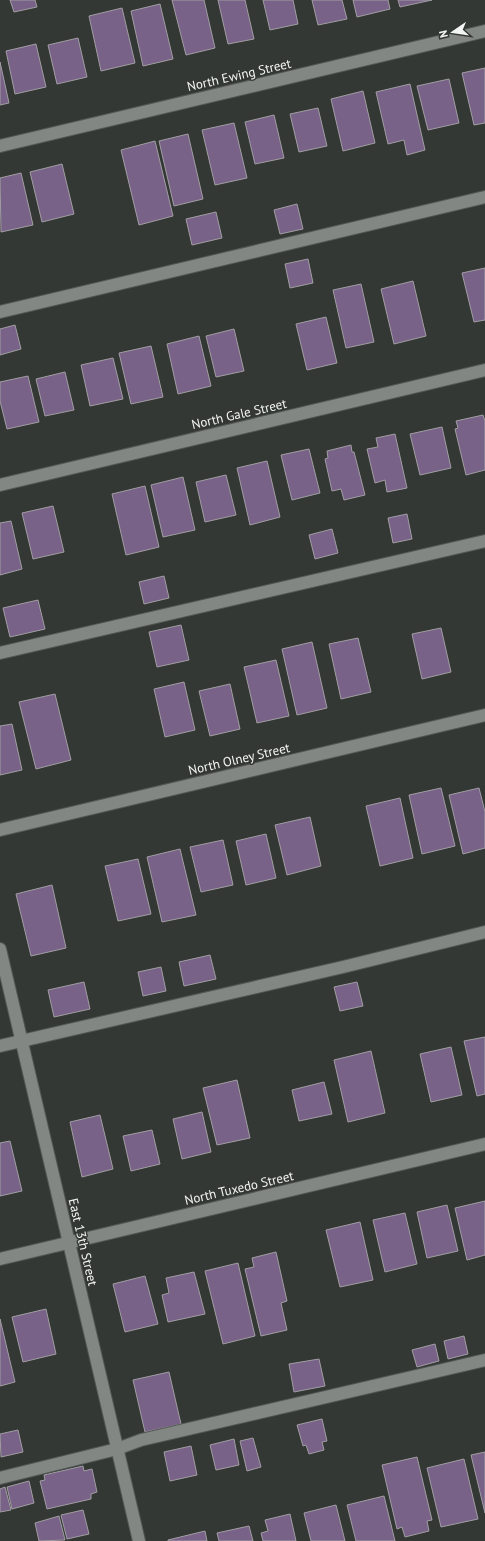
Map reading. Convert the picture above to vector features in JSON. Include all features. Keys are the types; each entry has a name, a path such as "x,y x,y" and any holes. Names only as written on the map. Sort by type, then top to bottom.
{"street":[{"name":"North Ewing Street","path":"0,146 485,31"},
{"path":"0,312 485,197"},
{"name":"North Gale Street","path":"0,485 485,370"},
{"path":"0,653 485,541"},
{"name":"North Olney Street","path":"0,830 485,715"},
{"path":"0,1046 485,932"},
{"name":"East 13th Street","path":"0,949 139,1541"},
{"name":"North Tuxedo Street","path":"0,1259 485,1144"},
{"path":"0,1478 117,1449 149,1439 485,1360"}],"building":[{"path":"10,0 35,0 37,7 14,12"},
{"path":"172,0 204,0 215,48 186,55"},
{"path":"218,0 245,0 254,39 228,44"},
{"path":"263,0 293,0 298,24 270,30"},
{"path":"312,0 342,0 347,19 318,25"},
{"path":"353,0 388,0 390,9 357,17"},
{"path":"398,0 432,0 400,7"},
{"path":"160,4 173,59 143,66 131,11"},
{"path":"122,8 135,63 101,71 89,16"},
{"path":"78,38 87,77 57,84 48,45"},
{"path":"36,44 46,87 15,94 6,51"},
{"path":"0,62 9,103 0,105"},
{"path":"485,68 485,123 474,125 462,73"},
{"path":"449,79 459,123 428,130 417,86"},
{"path":"410,84 425,150 407,155 404,140 388,144 376,92"},
{"path":"363,91 375,143 343,151 331,99"},
{"path":"318,108 327,146 299,152 290,114"},
{"path":"274,115 284,158 255,164 245,122"},
{"path":"234,123 247,178 215,185 202,130"},
{"path":"188,134 203,199 174,206 159,141"},
{"path":"155,141 173,216 139,225 121,150"},
{"path":"62,164 74,214 42,222 30,172"},
{"path":"21,173 33,225 1,232 0,178"},
{"path":"297,204 303,229 280,234 274,210"},
{"path":"216,212 222,238 192,245 186,219"},
{"path":"308,259 313,283 290,288 285,264"},
{"path":"485,268 485,320 474,322 462,273"},
{"path":"413,281 426,336 394,344 381,289"},
{"path":"361,284 374,342 346,348 333,290"},
{"path":"326,317 337,363 307,370 296,324"},
{"path":"15,325 21,349 0,355 0,329"},
{"path":"234,329 244,371 216,377 206,336"},
{"path":"199,336 211,386 178,394 167,344"},
{"path":"151,346 163,397 131,404 119,353"},
{"path":"113,358 123,399 90,406 81,365"},
{"path":"65,372 74,410 45,416 36,379"},
{"path":"28,376 39,422 7,429 0,401 0,382"},
{"path":"483,415 485,421 485,470 466,475 455,429 458,428 456,421"},
{"path":"442,427 451,468 420,475 410,434"},
{"path":"395,434 407,488 387,492 385,480 375,483 367,449 378,447 376,438"},
{"path":"351,445 365,495 344,500 341,489 332,491 325,459 328,458 327,451"},
{"path":"309,449 320,493 292,500 281,455"},
{"path":"267,461 280,517 250,525 237,468"},
{"path":"226,475 236,515 205,522 196,482"},
{"path":"183,477 195,530 163,537 151,485"},
{"path":"145,486 159,547 126,555 112,494"},
{"path":"53,506 64,552 33,559 22,513"},
{"path":"407,514 412,539 393,543 388,518"},
{"path":"11,521 22,569 0,575 0,523"},
{"path":"332,529 338,553 315,559 309,535"},
{"path":"164,576 169,598 144,604 139,582"},
{"path":"38,600 45,629 10,637 3,608"},
{"path":"181,625 189,660 157,667 149,632"},
{"path":"441,628 451,672 422,679 412,634"},
{"path":"358,638 371,692 341,699 329,644"},
{"path":"312,642 327,708 297,715 282,649"},
{"path":"276,660 289,716 257,723 244,667"},
{"path":"184,682 195,730 165,737 154,689"},
{"path":"230,684 240,729 210,736 199,691"},
{"path":"55,694 71,760 36,769 19,702"},
{"path":"12,724 22,770 0,775 0,726"},
{"path":"441,788 455,846 422,854 409,795"},
{"path":"479,788 485,812 485,848 463,854 449,795"},
{"path":"400,798 413,858 380,866 366,806"},
{"path":"310,817 321,866 287,875 275,825"},
{"path":"266,834 276,878 246,885 236,841"},
{"path":"223,840 233,885 201,892 190,847"},
{"path":"180,849 196,915 162,922 147,857"},
{"path":"138,859 151,914 118,921 105,866"},
{"path":"52,885 66,948 31,956 16,894"},
{"path":"210,955 216,979 184,986 179,962"},
{"path":"161,967 166,991 143,996 138,972"},
{"path":"84,982 90,1009 54,1017 48,990"},
{"path":"357,982 363,1006 340,1011 334,987"},
{"path":"485,1037 485,1094 477,1096 464,1041"},
{"path":"451,1047 462,1095 431,1102 420,1054"},
{"path":"371,1051 385,1113 348,1122 334,1060"},
{"path":"237,1080 250,1138 217,1145 203,1088"},
{"path":"324,1082 332,1114 299,1121 292,1090"},
{"path":"202,1112 211,1152 182,1159 173,1119"},
{"path":"100,1115 113,1169 82,1177 70,1122"},
{"path":"152,1130 160,1164 131,1171 123,1136"},
{"path":"10,1141 22,1191 0,1196 0,1143"},
{"path":"485,1201 485,1255 467,1260 455,1208"},
{"path":"447,1205 458,1251 427,1258 417,1212"},
{"path":"405,1213 417,1264 385,1272 373,1220"},
{"path":"360,1222 373,1280 340,1287 326,1230"},
{"path":"276,1252 287,1301 281,1303 287,1330 261,1336 245,1269 254,1267 252,1258"},
{"path":"238,1263 255,1336 223,1344 205,1271"},
{"path":"194,1272 205,1314 168,1322 162,1295 169,1293 166,1278"},
{"path":"145,1276 158,1324 125,1332 113,1284"},
{"path":"46,1309 56,1354 23,1362 12,1317"},
{"path":"0,1319 15,1382 0,1386"},
{"path":"464,1336 468,1354 448,1359 444,1341"},
{"path":"435,1344 439,1361 417,1367 412,1350"},
{"path":"319,1359 325,1386 294,1392 289,1364"},
{"path":"169,1372 181,1424 145,1432 133,1380"},
{"path":"322,1419 327,1441 322,1442 324,1450 309,1454 306,1445 303,1446 297,1425"},
{"path":"18,1430 23,1452 1,1457 0,1434"},
{"path":"253,1438 261,1467 247,1471 240,1441"},
{"path":"234,1439 239,1465 216,1470 210,1445"},
{"path":"191,1446 197,1475 170,1481 164,1452"},
{"path":"485,1452 485,1513 471,1455"},
{"path":"417,1457 432,1520 427,1521 429,1531 405,1537 402,1527 397,1529 382,1465"},
{"path":"464,1459 478,1519 441,1527 427,1468"},
{"path":"83,1466 84,1471 92,1469 97,1492 91,1494 91,1499 47,1509 40,1481 45,1480 44,1475"},
{"path":"29,1481 34,1503 12,1509 7,1487"},
{"path":"5,1487 11,1510 0,1512 0,1489"},
{"path":"384,1496 395,1541 356,1541 347,1505"},
{"path":"336,1505 345,1541 311,1541 304,1513"},
{"path":"83,1510 89,1534 67,1539 61,1515"},
{"path":"290,1514 296,1541 263,1541 261,1533 268,1531 265,1520"},
{"path":"59,1516 65,1540 39,1541 35,1523"},
{"path":"249,1526 253,1541 219,1541 217,1533"},
{"path":"205,1531 207,1541 168,1541 168,1540"}]}
